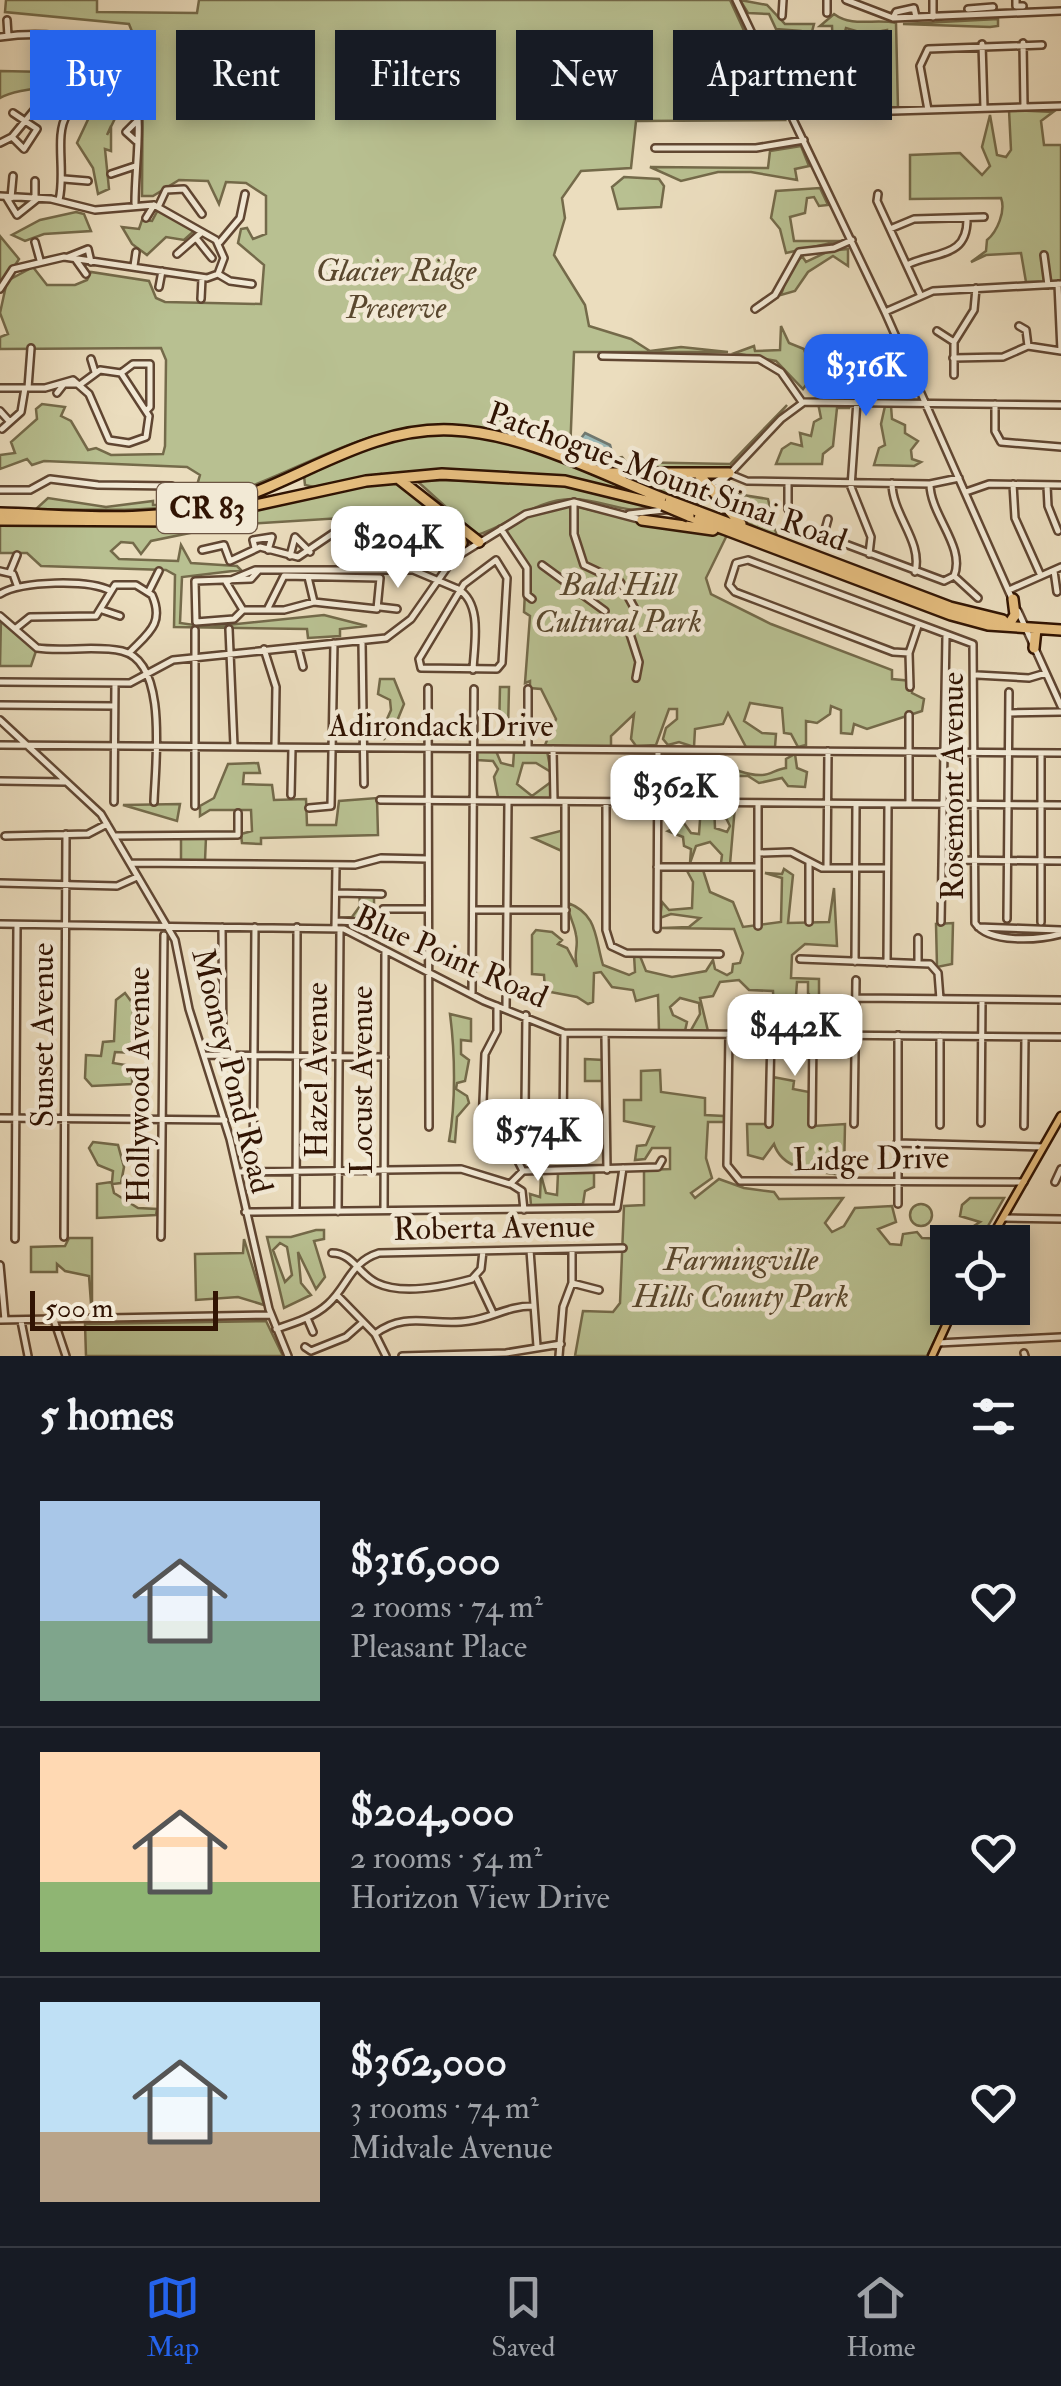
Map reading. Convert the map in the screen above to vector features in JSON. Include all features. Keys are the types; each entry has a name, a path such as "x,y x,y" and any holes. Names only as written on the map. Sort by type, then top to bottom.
{"highway":[{"path":"402,442 428,430"},
{"name":"Patchogue-Mount Sinai Road","path":"0,517 135,516 190,511 243,497 378,440 428,430 466,431 501,438 566,461 664,512"},
{"path":"466,431 488,437 502,448"},
{"path":"333,458 304,474 302,483 310,490 340,486"},
{"path":"566,461 606,472 700,476 729,473"},
{"path":"394,465 403,472 430,474"},
{"path":"467,474 502,469"},
{"name":"Patchogue-Mount Sinai Road","path":"0,517 174,522 382,478 467,474 564,481 664,512 693,513 958,610 1028,626"},
{"path":"700,476 738,522 770,539"},
{"path":"382,478 406,482 479,542"},
{"path":"642,520 664,512 788,554"},
{"name":"Patchogue-Mount Sinai Road","path":"693,513 788,554 951,615 1028,626"},
{"path":"453,559 462,540 454,520"},
{"path":"1011,595 1016,614 1011,621"},
{"path":"1028,626 1034,648"},
{"name":"CR 83","path":"1028,626 1061,628"}],"main road":[{"path":"999,1225 1060,1118"},
{"path":"932,1356 946,1325"}],"street":[{"path":"736,0 751,30"},
{"path":"782,0 782,16"},
{"path":"827,0 827,13"},
{"path":"846,0 893,18 896,12 914,8 916,17 979,16 1018,4 1061,11"},
{"path":"933,0 933,17"},
{"path":"979,7 979,16"},
{"path":"968,9 992,7"},
{"path":"859,20 864,9"},
{"path":"7,20 8,36"},
{"path":"0,37 30,37"},
{"path":"928,110 920,66 926,51 982,44 1042,45"},
{"path":"982,44 984,108"},
{"path":"1023,44 1024,107"},
{"path":"892,111 1061,106"},
{"path":"12,137 12,142 24,149 37,129 13,113"},
{"path":"0,143 12,137 30,114"},
{"path":"59,200 64,179 60,130 65,120"},
{"path":"135,203 136,141 126,132 136,120"},
{"path":"796,120 1028,626"},
{"path":"655,148 776,147 804,140"},
{"path":"110,174 136,166"},
{"path":"13,176 6,197 17,215 36,199 36,181"},
{"path":"64,179 88,181"},
{"path":"146,218 166,190 184,188 202,214"},
{"path":"219,243 240,218 244,194"},
{"path":"878,194 920,294"},
{"path":"6,197 59,200 95,210 135,203 157,206 199,235 219,243"},
{"path":"890,229 914,219 984,217"},
{"path":"907,264 955,250 966,236 967,218"},
{"path":"177,254 199,235"},
{"path":"199,235 212,258"},
{"path":"755,309 776,295 799,252 834,248 852,240"},
{"path":"36,242 40,260"},
{"path":"0,289 13,269 40,260 72,258 202,278 218,274 224,264 219,243"},
{"path":"72,258 88,249 91,262"},
{"path":"134,266 136,252"},
{"path":"1044,255 1048,285"},
{"path":"72,258 86,274"},
{"path":"153,270 155,260"},
{"path":"158,287 162,271"},
{"path":"218,274 230,282 252,284"},
{"path":"201,299 202,278"},
{"path":"885,312 920,294 1060,284 1061,351 1028,346 1003,357 954,358"},
{"path":"954,376 954,342 974,310 976,288"},
{"path":"1018,326 1026,330 1028,346"},
{"path":"937,331 954,342"},
{"path":"2,429 24,407 31,348"},
{"path":"602,356 759,359 790,380 802,402"},
{"path":"91,359 94,372"},
{"path":"56,393 64,384 82,384 94,372 121,373 133,364 150,366 146,411"},
{"path":"0,388 73,380 82,384 93,403 100,428 110,440 124,443 146,437 151,422 121,373"},
{"path":"858,401 851,482 872,537 869,554"},
{"path":"610,511 664,512 712,487 802,402 1061,405"},
{"path":"995,404 995,431 1001,442 1061,446"},
{"path":"0,412 9,421"},
{"path":"729,473 743,481 788,482 930,484 958,478"},
{"path":"0,490 30,490 50,479 98,486 172,486"},
{"path":"788,482 792,520 822,536 936,580 954,576"},
{"path":"892,483 896,505 917,555 915,572"},
{"path":"930,484 932,502 956,556 954,576"},
{"path":"966,492 984,484 1061,485"},
{"path":"1014,484 1015,518 1041,576"},
{"path":"1047,485 1048,506 1058,531"},
{"path":"574,502 580,558 588,570 620,582 636,611 630,634 639,662 636,678"},
{"path":"0,682 136,683 173,660 386,638 402,628 453,559 531,512 574,502 642,520"},
{"path":"822,536 828,519"},
{"path":"202,550 224,545 230,561 255,548 290,556 310,552 337,532 367,539 393,527 404,528 416,534 424,549 416,570"},
{"path":"501,528 527,568 527,594 532,599"},
{"path":"367,539 368,550 385,548 376,536"},
{"path":"255,548 253,540 272,537 268,550"},
{"path":"290,556 295,537 310,552"},
{"path":"17,555 10,572 17,586"},
{"name":"Rosemont Avenue","path":"909,653 892,652 734,592 729,582 737,561 745,559 975,646 976,924 987,934 1019,937 1061,932"},
{"path":"500,562 507,578 505,656 497,669 473,670 425,670 418,664 459,590 489,563 500,562"},
{"path":"542,565 605,610"},
{"path":"1011,595 1058,569 1057,592"},
{"path":"226,582 230,577 247,577 259,570 416,570 470,598 473,670"},
{"path":"0,571 10,572"},
{"path":"148,591 158,571"},
{"path":"266,610 284,576 380,578 380,607"},
{"path":"954,576 978,598"},
{"path":"244,610 223,577 195,580 196,622 234,619 244,610 314,602 359,610 397,609"},
{"path":"308,577 314,602"},
{"path":"0,594 17,586 89,585 110,592"},
{"path":"15,629 30,617 93,616 102,610 116,585 126,585 148,591 155,602 155,624 129,653"},
{"path":"102,610 120,616"},
{"path":"0,616 40,650 129,653 154,686 154,802"},
{"path":"910,687 909,653 918,625"},
{"path":"230,629 234,746"},
{"path":"194,806 195,630"},
{"path":"941,922 946,636"},
{"path":"362,641 364,784"},
{"path":"309,808 331,806 334,644"},
{"path":"298,646 303,667"},
{"path":"1009,712 1061,709 1034,648"},
{"path":"264,649 276,687 275,746"},
{"path":"976,675 1026,678 1046,673"},
{"path":"114,802 115,683"},
{"path":"428,688 430,1127"},
{"path":"472,994 474,689"},
{"path":"528,689 528,749"},
{"path":"1007,918 1009,692"},
{"path":"0,705 114,706"},
{"path":"909,716 909,804"},
{"name":"Mooney Pond Road","path":"0,720 69,782 107,824 176,940 189,1009 225,1120 270,1315 288,1356"},
{"name":"Adirondack Drive","path":"0,746 1061,752"},
{"path":"291,796 292,748"},
{"path":"554,750 554,801"},
{"path":"656,930 658,750"},
{"path":"827,868 828,751"},
{"path":"1041,922 1042,753"},
{"path":"0,782 69,782"},
{"path":"380,800 1061,805"},
{"path":"506,1008 508,802"},
{"path":"565,802 566,929"},
{"path":"606,802 606,930 611,946 626,953 720,954"},
{"path":"758,803 758,926"},
{"path":"855,962 856,804"},
{"path":"887,963 888,804"},
{"path":"114,836 238,835 238,813"},
{"path":"5,836 88,834 107,824"},
{"name":"Sunset Avenue","path":"64,1237 66,834"},
{"path":"758,853 791,852 827,868 888,868"},
{"path":"130,864 336,865 428,859"},
{"path":"942,860 1061,861"},
{"path":"809,922 810,862"},
{"name":"Hazel Avenue","path":"336,865 338,1212"},
{"path":"657,867 758,868"},
{"path":"0,883 117,886 137,877"},
{"path":"336,893 382,894"},
{"path":"383,910 427,910"},
{"path":"473,910 566,910"},
{"path":"158,926 161,916"},
{"name":"Blue Point Road","path":"0,924 337,926 497,1006 564,1033 1061,1037"},
{"path":"337,926 382,924"},
{"path":"15,1238 17,925"},
{"path":"176,940 180,926"},
{"path":"296,1212 297,926"},
{"path":"254,1172 255,927"},
{"path":"222,928 223,1056"},
{"name":"Hollywood Avenue","path":"161,1237 164,935"},
{"path":"918,938 918,963"},
{"name":"Locust Avenue","path":"384,1211 385,950"},
{"path":"800,959 918,963 936,969 940,999"},
{"path":"854,1124 856,980"},
{"path":"856,998 1061,1000"},
{"path":"981,1123 982,1000"},
{"path":"482,1125 485,1054 497,1031 497,1006"},
{"path":"526,1015 526,1108"},
{"path":"563,1127 564,1033"},
{"name":"Lidge Drive","path":"729,1033 730,1175 746,1183 1024,1182"},
{"path":"769,1124 771,1034"},
{"path":"605,1035 608,1170"},
{"path":"812,1124 813,1035"},
{"path":"898,1035 898,1204"},
{"path":"940,1036 940,1125"},
{"path":"1024,1126 1025,1037"},
{"path":"204,1055 385,1056"},
{"path":"0,1118 225,1120"},
{"path":"897,1143 1044,1146"},
{"path":"510,1144 523,1171"},
{"path":"510,1184 523,1171 658,1168 662,1160"},
{"path":"245,1212 618,1208 624,1168"},
{"path":"237,1172 469,1169 522,1191 524,1210"},
{"path":"1055,1182 1061,1169"},
{"path":"1003,1218 1061,1219"},
{"name":"Roberta Avenue","path":"276,1329 307,1318 337,1295 356,1265 379,1254 623,1248"},
{"path":"559,1356 563,1307 572,1283 572,1249"},
{"path":"483,1250 476,1277 493,1313"},
{"path":"530,1250 537,1346"},
{"path":"332,1253 344,1254 371,1280 388,1287 442,1285 476,1277"},
{"path":"0,1265 2,1320 270,1315"},
{"path":"572,1283 600,1290"},
{"path":"337,1295 375,1334 386,1356"},
{"path":"375,1334 400,1320 463,1322 532,1306"},
{"path":"307,1318 312,1332"},
{"path":"21,1320 28,1356"},
{"path":"54,1320 66,1356"},
{"path":"306,1348 311,1351 346,1338 363,1322"},
{"path":"938,1343 1059,1336"},
{"path":"402,1356 506,1353 561,1344"}],"green space":[{"name":"Glacier Ridge Preserve","path":"6,0 97,0 97,12 197,13 199,0 730,0 744,30 673,30 673,120 785,120 636,121 631,168 581,171 562,198 565,218 554,255 585,305 589,326 631,339 650,351 681,347 728,352 574,352 570,453 477,429 420,427 366,439 258,484 204,501 141,509 36,509 48,498 106,507 153,501 153,505 170,504 189,495 200,475 187,467 44,461 32,465 27,459 0,469 0,455 15,453 11,442 37,419 36,409 42,404 65,407 61,416 71,421 88,450 96,448 111,455 163,454 165,446 166,360 161,348 0,349 0,337 8,334 0,313 7,281 33,267 47,285 75,285 87,280 91,272 149,281 156,298 165,302 261,304 264,265 238,243 241,229 247,228 253,239 266,234 266,196 246,183 226,182 219,204 208,181 179,180 153,196 142,196 143,120 156,120 156,30 5,12"},
{"path":"740,0 767,5 785,24 814,24 812,30 776,29 769,14 748,13"},
{"path":"834,14 849,21 896,23 898,109 892,109 892,30 832,30 832,26 820,26"},
{"path":"998,19 998,26 990,27 903,24"},
{"path":"0,71 30,72 30,90 0,98"},
{"path":"1009,110 1053,112 1041,121 1044,145 1061,145 1061,282 1026,282 1021,253 986,255 971,262 986,251 987,240 1001,215 1001,198 910,199 910,155 960,153 982,175 990,166 982,147 990,115 997,155 1006,157 1011,150"},
{"path":"88,120 114,120 111,151 105,149 109,189 98,194 93,168 77,143"},
{"path":"801,146 809,166 795,169 797,180 751,172 718,172 681,181 650,167 768,168 770,151"},
{"path":"624,177 659,179 664,186 661,207 618,209 612,187"},
{"path":"820,188 828,205 819,206 814,197 807,198 805,213 790,217 794,241 840,241 786,253 780,229 771,218 776,191"},
{"path":"159,208 194,231 184,240 166,237 147,255 132,244 122,227 139,229 142,220 152,221"},
{"path":"76,212 84,214 91,231 44,234 25,241 12,235 40,220"},
{"path":"0,236 19,259 0,289"},
{"path":"848,249 848,266 833,256 808,272 795,291 781,295 788,273 802,256 806,262 829,251"},
{"path":"781,326 789,343 804,349 807,358 894,353 913,388 905,390 899,378 850,376 848,386 843,374 820,381 811,378 803,389 776,361 735,353 754,346 755,351 780,350"},
{"path":"818,403 850,403 849,408 837,408 833,446 823,454 822,464 776,464 782,449 791,443 802,446 800,433 811,436 814,422 821,418"},
{"path":"787,405 736,465 716,473 610,470 572,458 586,457 592,462 622,457 626,462 730,464"},
{"path":"885,406 891,406 892,419 905,425 905,433 918,441 911,450 912,459 921,462 914,466 874,465 879,448 885,445 881,424"},
{"path":"447,430 530,447 632,491 528,474 382,478 381,474 314,487 305,485 304,476 378,440"},
{"path":"641,477 701,480 705,484 684,500 641,486"},
{"path":"416,480 546,481 658,508 635,510 583,500 559,500 477,535"},
{"path":"401,483 455,529 450,553 436,561 444,552 443,537 407,521 374,524 358,517 229,525 151,541 141,554 133,543 121,542 111,551 119,559 178,561 181,545 191,563 237,566 241,570 182,577 180,623 208,627 324,615 367,626 340,629 340,636 308,638 307,629 174,627 175,575 166,570 41,566 27,553 0,553 0,525 166,526 361,485"},
{"path":"719,494 768,499 777,537 745,522"},
{"name":"Bald Hill Cultural Park","path":"567,504 636,521 727,535 706,578 711,594 771,624 892,670 892,679 912,681 912,693 924,699 922,711 867,729 854,724 852,734 841,733 841,710 831,706 830,714 817,723 806,721 806,745 798,747 791,734 784,733 782,708 750,703 744,721 762,733 776,734 775,747 746,747 728,713 723,724 695,729 694,747 679,742 668,745 663,739 666,728 677,719 677,709 669,709 656,745 636,746 631,739 634,714 611,736 611,748 545,745 556,719 541,689 530,688 530,681 525,683 530,616 524,612 526,571 500,532 522,518"},
{"path":"1,618 36,651 31,666 0,666"},
{"path":"380,679 394,679 404,704 393,731 384,739 380,735 391,710 390,700 378,694"},
{"path":"500,687 509,687 508,730 499,731"},
{"path":"477,751 496,751 501,763 513,766 514,752 547,751 551,772 536,763 523,763 517,784 532,796 551,782 551,799 498,797 494,777 498,769 493,761 477,760"},
{"path":"693,752 753,775 786,768 786,759 795,754 797,768 807,772 805,787 788,786 782,778 759,783 748,776 691,776"},
{"path":"258,763 260,773 244,773 243,784 272,785 274,800 306,799 307,825 336,825 339,801 377,798 378,835 261,838 261,844 242,843 241,834 252,831 251,810 210,810 200,816 200,806 214,798 228,764"},
{"path":"180,804 177,821 123,805"},
{"path":"714,805 715,828 727,832 730,826 721,808 735,806 730,864 721,863 722,855 710,842 696,846 690,863 691,849 684,846 683,837 668,831 684,823 691,833 699,834 701,806"},
{"path":"564,830 564,852 533,838"},
{"path":"206,837 205,861 181,860 181,838"},
{"path":"686,869 703,870 710,892 733,902 743,927 781,922 782,878 765,873 782,874 784,869 793,875 788,923 829,922 834,888 837,946 805,944 792,955 791,978 819,979 819,1005 808,993 808,982 797,982 796,996 815,1005 814,1027 808,1011 798,1006 793,1012 795,1021 809,1023 810,1031 767,1031 774,1010 773,991 749,990 739,980 720,982 713,996 700,998 708,1031 690,1032 700,1014 699,1003 680,998 670,1007 673,1015 687,1022 685,1031 659,1032 658,995 636,1001 633,990 612,987 601,972 594,973 593,1002 588,1004 577,997 545,991 544,975 532,974 532,935 536,930 552,932 562,940 558,944 567,948 577,967 577,939 568,903 590,921 603,965 629,975 635,972 634,955 640,956 646,971 672,977 706,971 713,960 715,969 727,975 732,972 733,964 740,963 743,953 734,929 662,928 689,927 700,918 671,914 660,918 662,902 669,910 692,908 693,882"},
{"path":"359,890 374,891 374,920 368,921 364,929 340,924 340,918 352,917 360,906"},
{"path":"953,923 952,964 937,967 936,924"},
{"path":"125,993 133,1004 133,1053 115,1052 113,1063 132,1066 132,1084 92,1086 85,1078 86,1055 101,1056 103,1042 114,1041 116,1000"},
{"path":"450,1014 471,1019 471,1041 461,1040 461,1054 469,1060 465,1081 457,1083 456,1089 467,1096 469,1103 457,1117 455,1142 449,1141 454,1078"},
{"path":"585,1059 603,1060 602,1081 585,1081"},
{"name":"Farmingville Hills County Park","path":"660,1070 661,1092 705,1098 705,1115 724,1116 724,1122 708,1122 706,1158 712,1178 691,1193 695,1198 719,1179 744,1188 774,1192 779,1199 843,1198 825,1223 832,1232 844,1226 855,1208 892,1206 896,1222 878,1229 890,1244 901,1245 903,1234 917,1232 922,1238 930,1238 930,1325 942,1325 927,1356 575,1356 583,1311 613,1312 620,1303 624,1206 644,1205 644,1170 670,1169 670,1148 652,1148 645,1159 635,1160 637,1146 646,1145 654,1127 624,1121 624,1100 641,1100 641,1071"},
{"path":"773,1077 794,1081 793,1089 809,1092 809,1120 814,1126 845,1124 844,1175 794,1165 785,1160 774,1144 763,1159 748,1155 747,1124 771,1124"},
{"path":"93,1142 118,1145 124,1167 121,1183 112,1184 114,1193 138,1208 157,1209 156,1215 97,1218 97,1184 112,1182 113,1171 98,1165 89,1148"},
{"path":"558,1173 594,1173 594,1187 585,1191 583,1204 531,1205 530,1194 540,1197 541,1175 546,1193 557,1195"},
{"path":"970,1198 1004,1198 989,1225 975,1225 980,1222 960,1216 962,1205"},
{"path":"917,1204 925,1204 932,1215 925,1226 917,1226 910,1219 910,1211"},
{"path":"324,1230 324,1239 314,1241 325,1277 316,1289 298,1252 301,1283 311,1295 284,1308 267,1237","holes":["280,1243 287,1247 292,1275 285,1282 273,1250"]},
{"path":"69,1238 92,1238 92,1317 89,1276 65,1271 57,1264 57,1272 31,1272 31,1247 65,1246"},
{"path":"244,1239 264,1305 238,1297 196,1300 195,1254 243,1253"},
{"path":"266,1321 283,1356 86,1356 85,1324"}],"water":[{"path":"585,433 610,445 612,452 598,454 585,449 579,441"}]}
